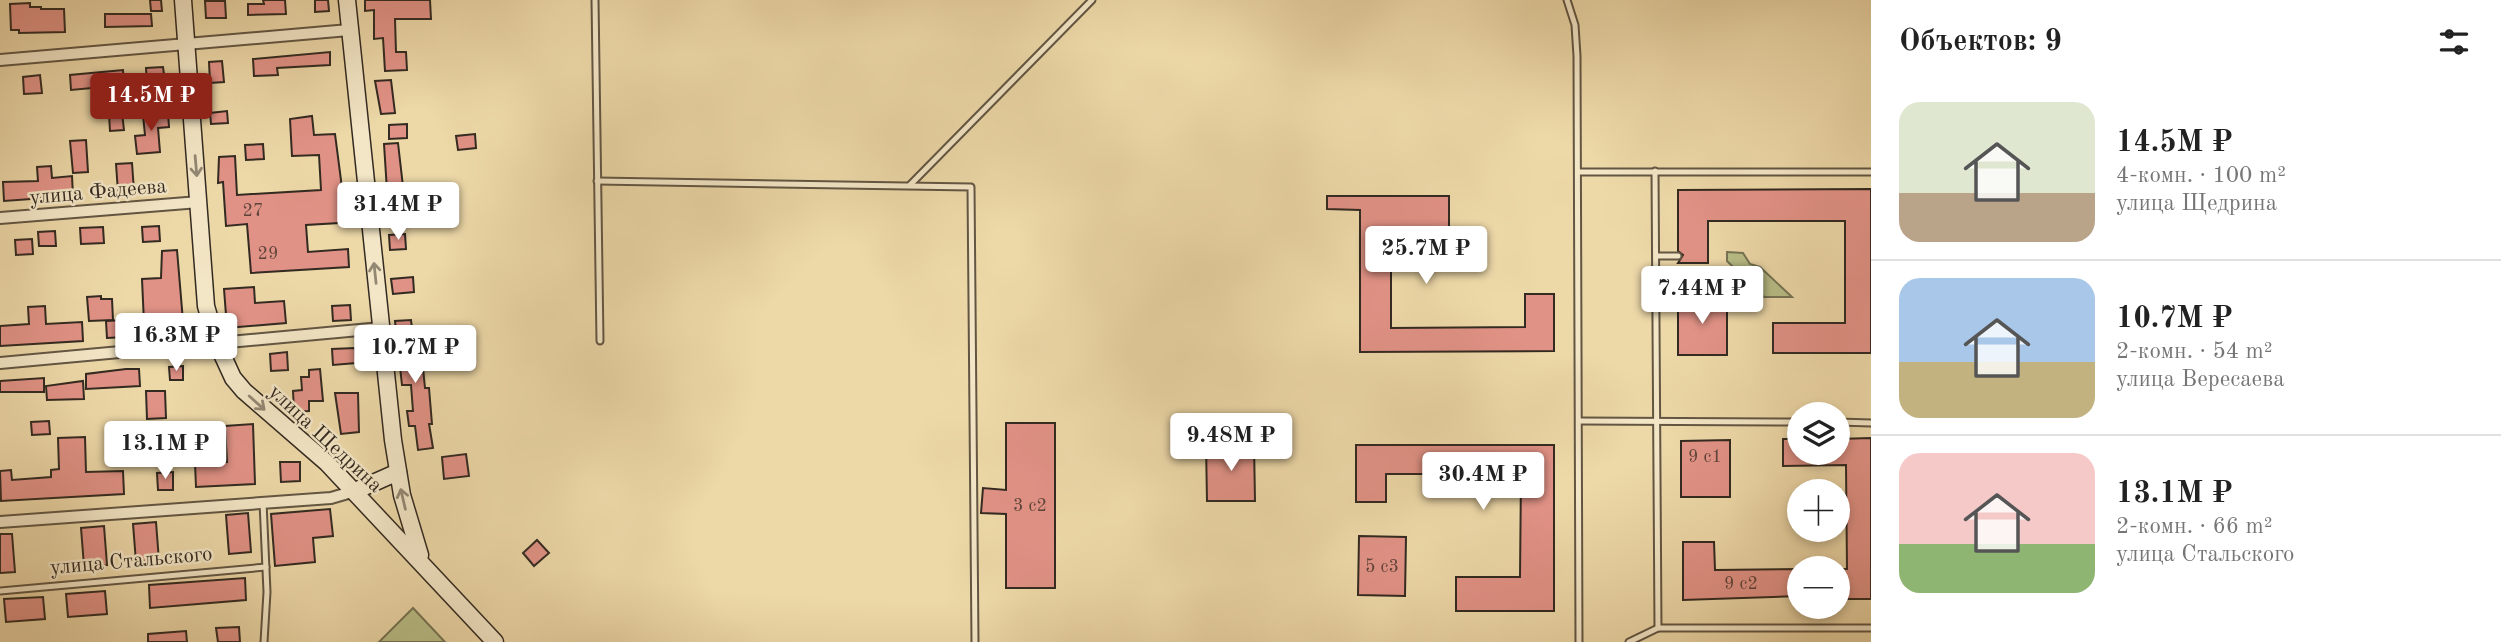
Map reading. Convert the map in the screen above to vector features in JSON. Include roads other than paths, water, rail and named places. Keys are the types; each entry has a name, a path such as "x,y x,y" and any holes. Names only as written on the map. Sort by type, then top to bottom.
{"main road":[{"name":"улица Щедрина","path":"183,0 206,306 216,341 233,378 355,491 495,642"},
{"path":"346,0 398,471 411,532 423,564"},
{"path":"355,491 398,471"}],"street":[{"path":"0,60 349,30"},
{"name":"улица Фадеева","path":"0,218 199,202"},
{"path":"0,363 216,341 381,328"},
{"path":"0,522 331,498 355,491"}],"lane":[{"path":"595,0 600,341"},
{"path":"910,185 1092,0"},
{"path":"1567,0 1575,25 1577,56 1580,642"},
{"path":"1656,171 1658,628"},
{"path":"1578,172 1871,172"},
{"path":"597,181 971,187 975,642"},
{"path":"1656,256 1678,256"},
{"path":"1579,421 1787,422"},
{"path":"1850,422 1871,422"},
{"path":"263,502 266,567 264,642"},
{"name":"улица Стальского","path":"0,591 266,567"},
{"path":"1629,642 1658,628 1871,628"}]}
